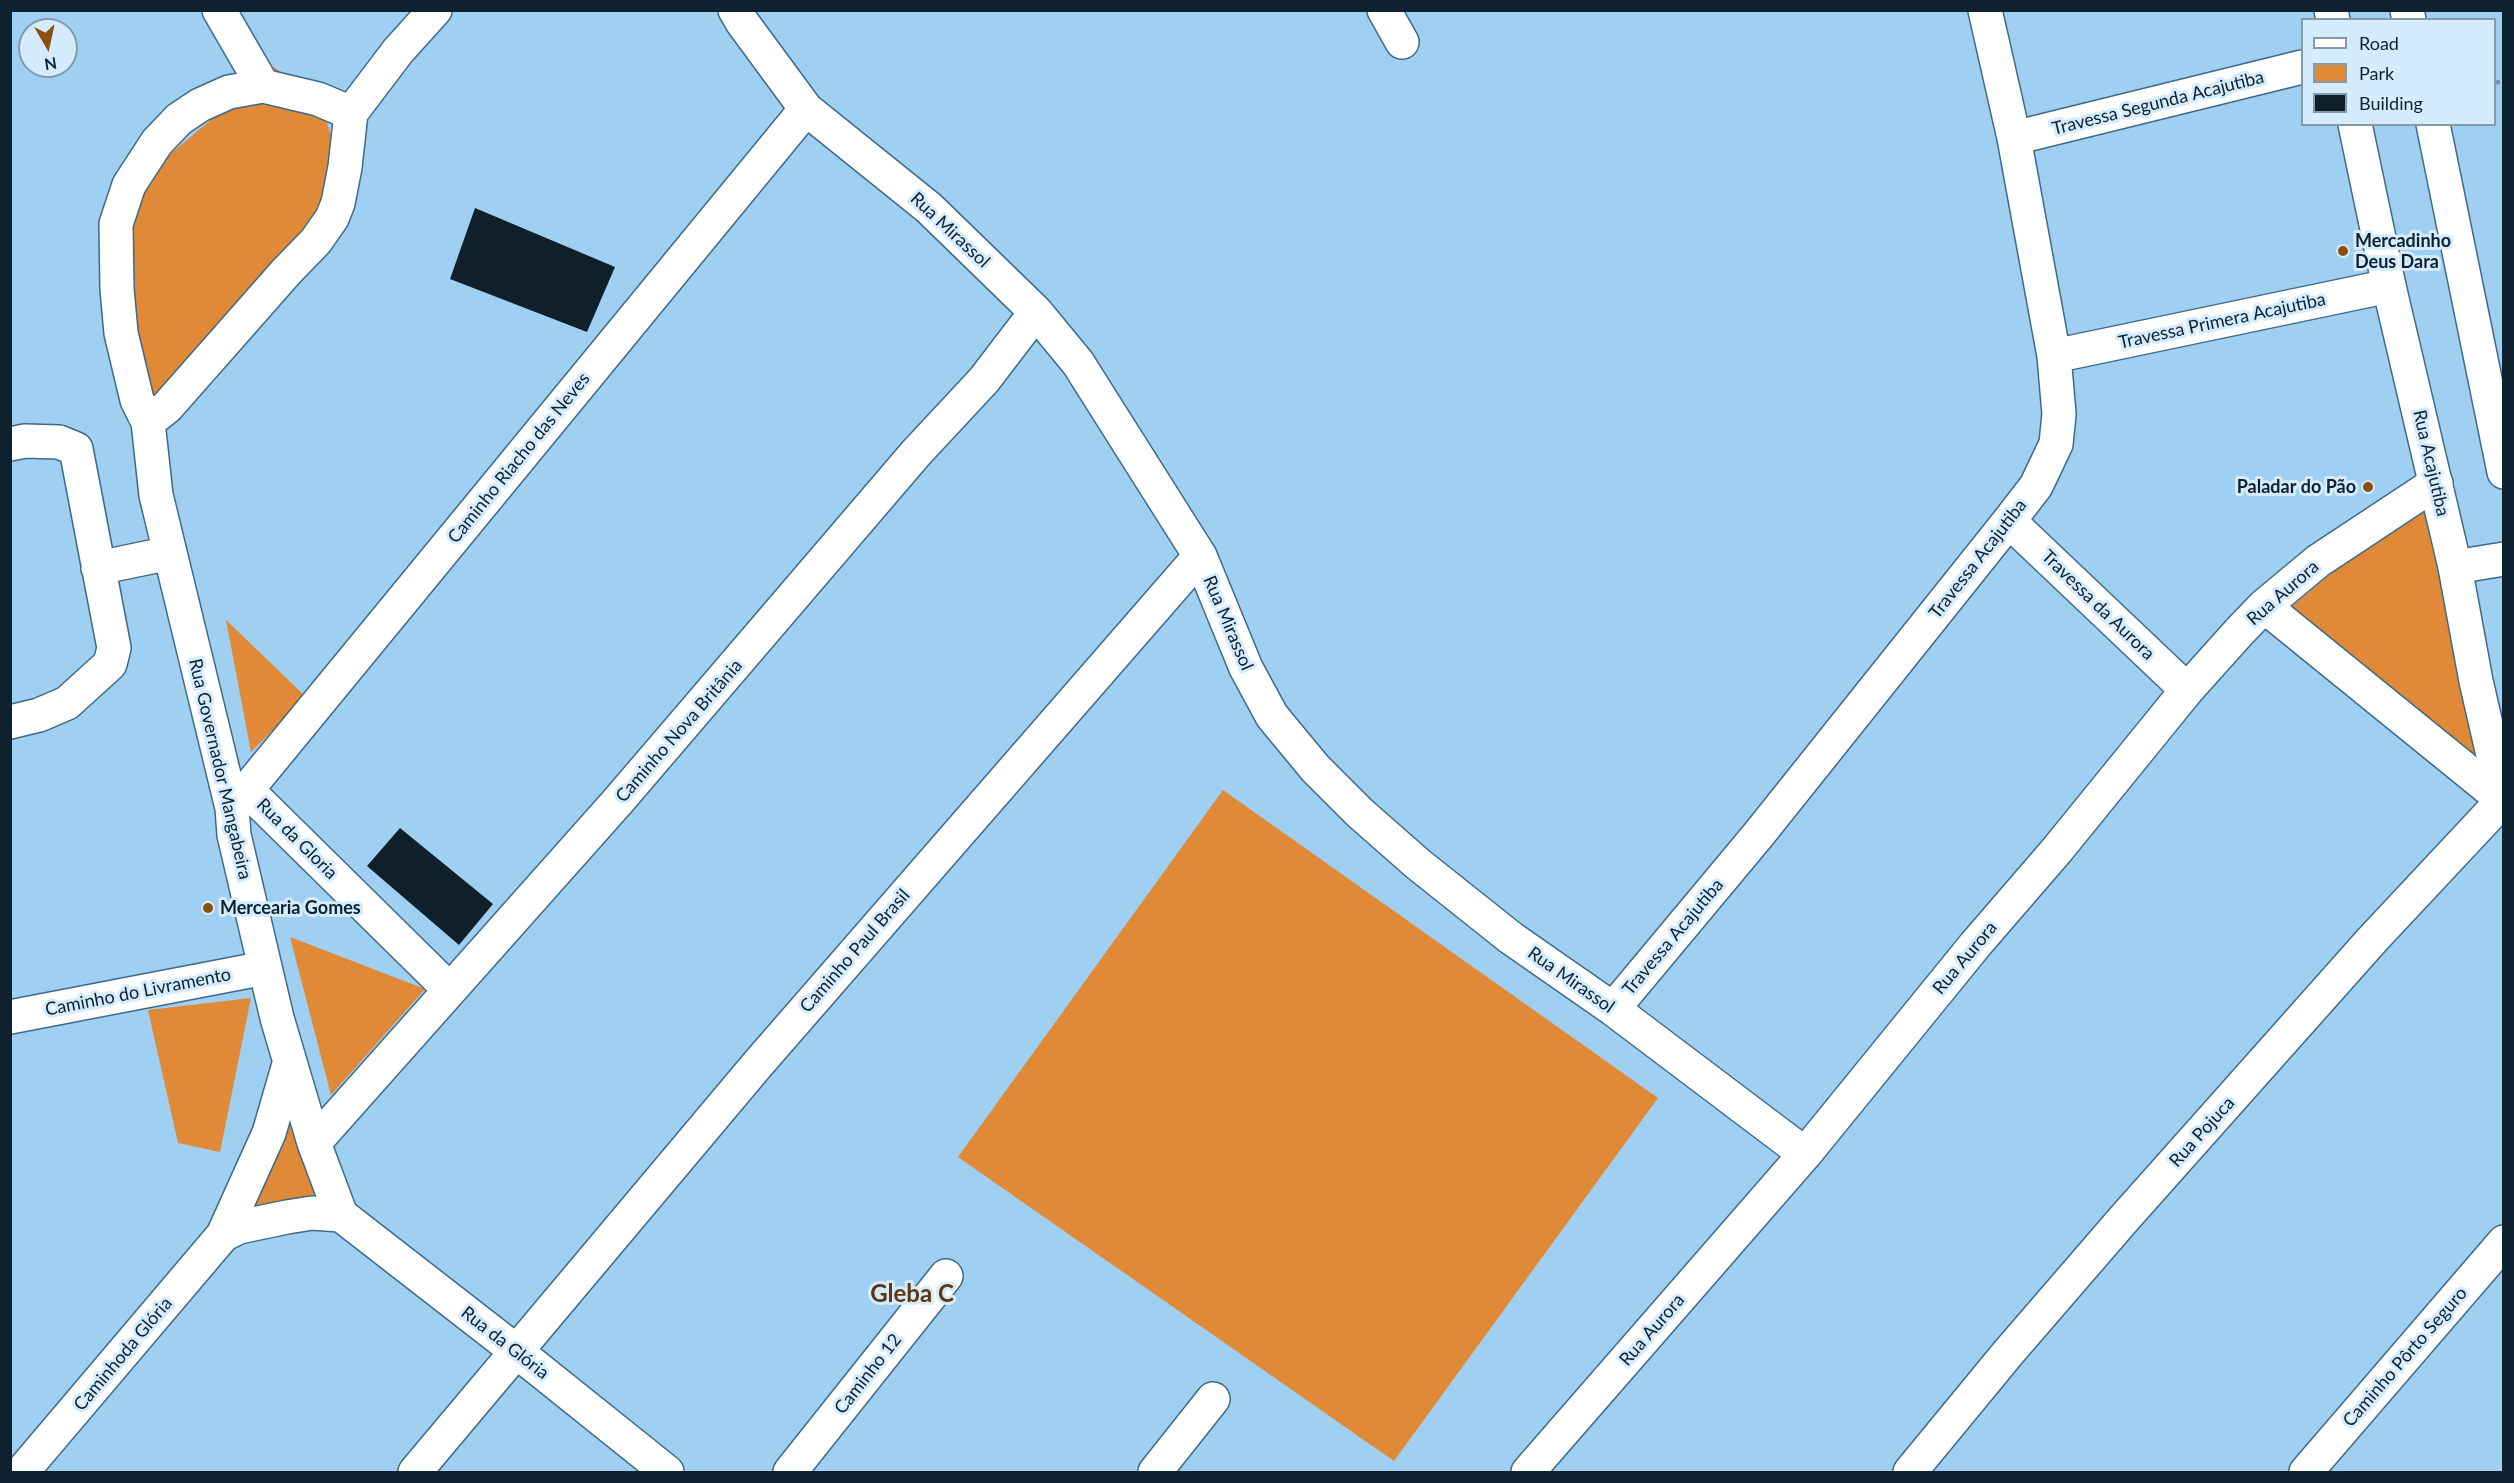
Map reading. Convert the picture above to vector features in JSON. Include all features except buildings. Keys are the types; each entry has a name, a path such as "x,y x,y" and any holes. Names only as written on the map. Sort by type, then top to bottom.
{"street":[{"path":"219,10 263,86"},
{"path":"148,422 174,400 286,272 316,242 332,218 338,203 351,113 398,51 435,10"},
{"name":"Rua Mirassol","path":"735,10 806,109 929,208 1036,312 1078,363 1200,556 1224,618 1272,716 1315,768 1360,813 1418,864 1511,938 1613,1009 1805,1154"},
{"path":"1384,10 1402,42"},
{"name":"Travessa Acajutiba","path":"1613,1009 1759,834 2009,521 2036,486 2056,444 2059,414 2054,356 2014,138 1985,10"},
{"name":"Travessa Segunda Acajutiba","path":"2014,138 2301,68"},
{"name":"Rua Governador Mangabeira","path":"342,1215 314,1143 289,1064 234,835 240,799 170,553 156,495 148,422 137,400 121,333 117,289 116,224 124,197 158,142 179,119 200,105 229,92 263,86 318,99 351,113"},
{"name":"Caminho Riacho das Neves","path":"240,799 806,109"},
{"name":"Rua Acajutiba","path":"2355,126 2389,286 2455,567 2476,681 2503,802"},
{"path":"2433,126 2504,472"},
{"name":"Travessa Primera Acajutiba","path":"2054,356 2389,286"},
{"name":"Caminho Nova Britânia","path":"314,1143 620,800 916,453 984,380 1036,312"},
{"path":"10,444 25,441 59,442 76,450 113,639 113,657 110,664 68,703 39,715 10,722"},
{"name":"Rua Aurora","path":"1528,1473 1805,1154 2187,690 2264,606 2318,561 2436,483"},
{"name":"Travessa da Aurora","path":"2009,521 2187,690"},
{"path":"98,568 170,553"},
{"name":"Caminho Paul Brasil","path":"415,1473 756,1065 1200,556"},
{"path":"2455,567 2504,559"},
{"path":"2264,606 2503,802"},
{"name":"Rua da Gloria","path":"240,799 450,990"},
{"name":"Rua Pojuca","path":"1910,1473 2008,1353 2122,1221 2372,940 2503,802"},
{"name":"Caminho do Livramento","path":"10,1017 265,968"},
{"name":"Caminhoda Glória","path":"22,1473 223,1235 269,1133 289,1064"},
{"name":"Caminhoda Glória","path":"223,1235 239,1227 287,1217 312,1213 342,1215"},
{"name":"Rua da Glória","path":"342,1215 667,1473"},
{"name":"Caminho Pôrto Seguro","path":"2306,1473 2504,1242"},
{"name":"Caminho 12","path":"790,1473 946,1276"},
{"path":"1155,1473 1213,1399"}],"green space":[{"path":"274,67 320,101 336,151 334,199 142,436 119,242 130,200 169,155"},
{"path":"2434,487 2502,798 2272,623"},
{"path":"226,620 306,697 251,752"},
{"path":"1223,790 1658,1098 1394,1461 958,1157"},
{"path":"290,937 425,989 331,1095"},
{"path":"251,998 220,1152 178,1143 148,1010"},
{"path":"291,1108 320,1202 240,1219"}],"place":[{"name":"Mercadinho Deus Dara","path":"2343,251"},
{"name":"Paladar do Pão","path":"2368,487"},
{"name":"Mercearia Gomes","path":"208,908"}],"district":[{"name":"Gleba C","path":"912,1294"}]}
